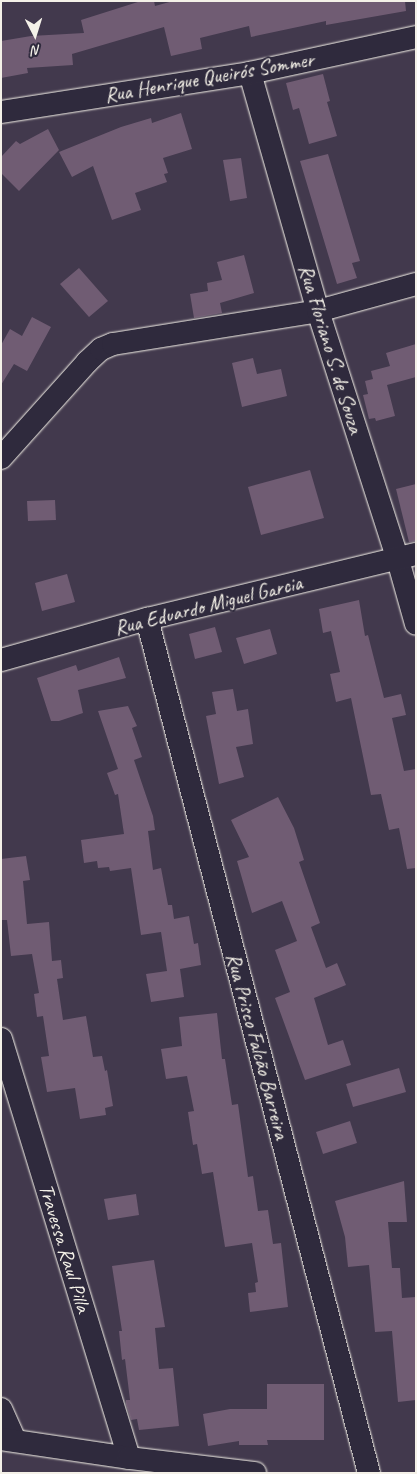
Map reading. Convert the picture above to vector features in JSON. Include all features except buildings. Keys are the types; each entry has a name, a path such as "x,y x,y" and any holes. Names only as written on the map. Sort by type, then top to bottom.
{"street":[{"name":"Rua Henrique Queirós Sommer","path":"1,112 250,73 416,37"},
{"name":"Rua Floriano S. de Souza","path":"250,73 318,311 407,557 416,624"},
{"path":"1,458 101,349 113,344 318,311 416,284"},
{"name":"Rua Eduardo Miguel Garcia","path":"1,660 147,619 407,557"},
{"name":"Rua Prisco Falcão Barreira","path":"147,619 369,1473"},
{"name":"Travessa Raul Pilla","path":"1,1039 129,1458"},
{"path":"1,1410 8,1439 129,1458 255,1473"}]}
